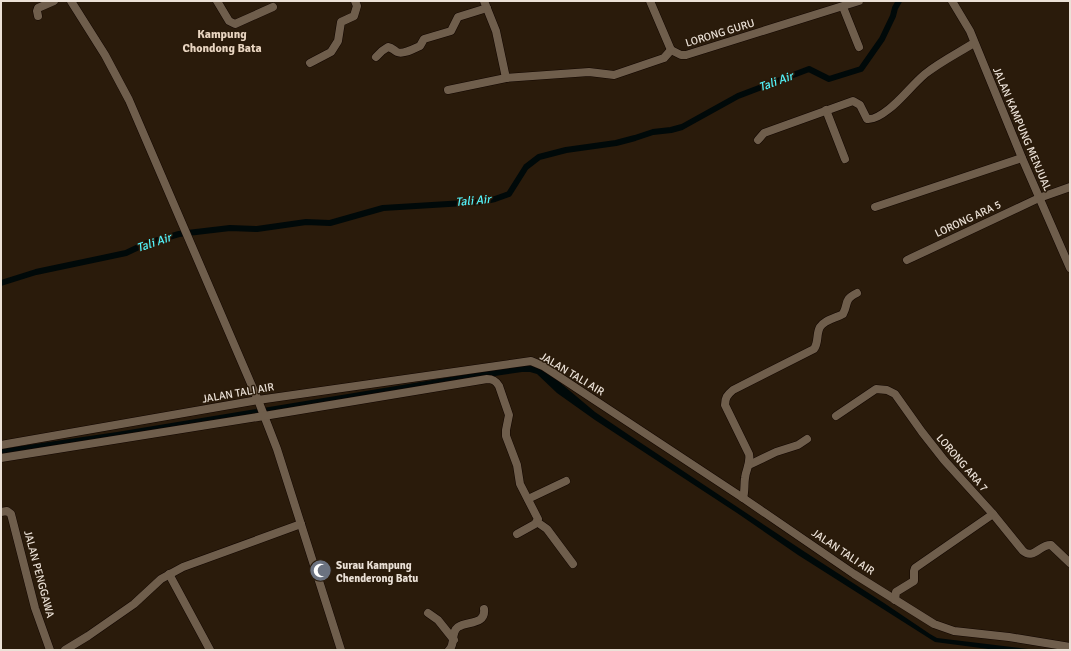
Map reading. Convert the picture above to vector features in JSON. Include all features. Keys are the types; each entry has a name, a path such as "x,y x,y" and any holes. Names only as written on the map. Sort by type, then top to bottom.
{"street":[{"path":"38,16 38,8 54,1"},
{"path":"71,1 119,81 264,416 286,474 341,650"},
{"path":"217,1 229,21 235,24 273,7"},
{"path":"310,63 331,52 339,40 341,22 354,15 357,6 355,1"},
{"path":"650,1 671,50"},
{"name":"LORONG GURU","path":"448,90 506,78 589,72 614,75 664,58 671,50 681,55 686,55 860,1"},
{"name":"JALAN KAMPUNG MENJUAL","path":"952,1 970,31 1022,158 1070,268"},
{"path":"376,57 388,47 393,48 396,52 400,53 420,46 424,39 452,30 458,17 485,4 496,31 506,78"},
{"path":"843,7 859,47"},
{"path":"758,140 764,133 853,101 860,105 867,119 875,118 889,109 923,76 936,66 974,43"},
{"path":"826,110 845,159"},
{"path":"875,207 1022,158"},
{"name":"LORONG ARA 5","path":"907,260 1039,198 1070,187"},
{"path":"743,498 745,478 750,459 725,405 725,400 728,394 733,390 814,349 817,344 819,330 822,325 843,314 847,300 857,293"},
{"name":"JALAN TALI AIR","path":"1,445 258,402 531,361 543,366 895,600 934,624 954,631 1009,637 1070,647"},
{"path":"1,458 492,379 497,382 499,386 509,415 506,436 517,465 520,484 538,516 537,522 517,534"},
{"name":"LORONG ARA 7","path":"836,416 848,410 876,389 892,392 944,460 993,514 1026,554 1033,554 1044,546 1051,545 1070,563"},
{"path":"749,465 776,452 798,445 807,439"},
{"path":"528,499 566,481"},
{"name":"JALAN PENGGAWA","path":"1,512 7,511 11,514 35,608 50,650"},
{"path":"895,600 896,592 914,582 915,568 993,514"},
{"path":"537,522 547,529 573,564"},
{"path":"65,650 134,604 157,582 169,574 183,567 301,524"},
{"path":"169,574 210,650"},
{"path":"449,650 453,645 454,631 457,628 483,618 484,609"},
{"path":"428,613 437,619 454,640"}],"shaded area":[{"path":"523,366 532,366 540,369 557,380 595,412 937,638 1036,650 996,650 935,642 798,555 595,420 557,393 537,374 530,372 262,412 1,455 1,449 117,432"}],"waterway":[{"name":"Tali Air","path":"1,283 36,272 126,253 145,244 179,234 230,228 257,229 306,222 330,223 383,208 481,202 495,199 509,194 526,167 539,157 566,150 616,143 653,132 682,127 738,96 809,69 829,79 861,69 882,39 899,1"}],"place":[{"name":"Surau Kampung Chenderong Batu","path":"320,571"}],"district":[{"name":"Kampung Chondong Bata","path":"222,41"}]}
